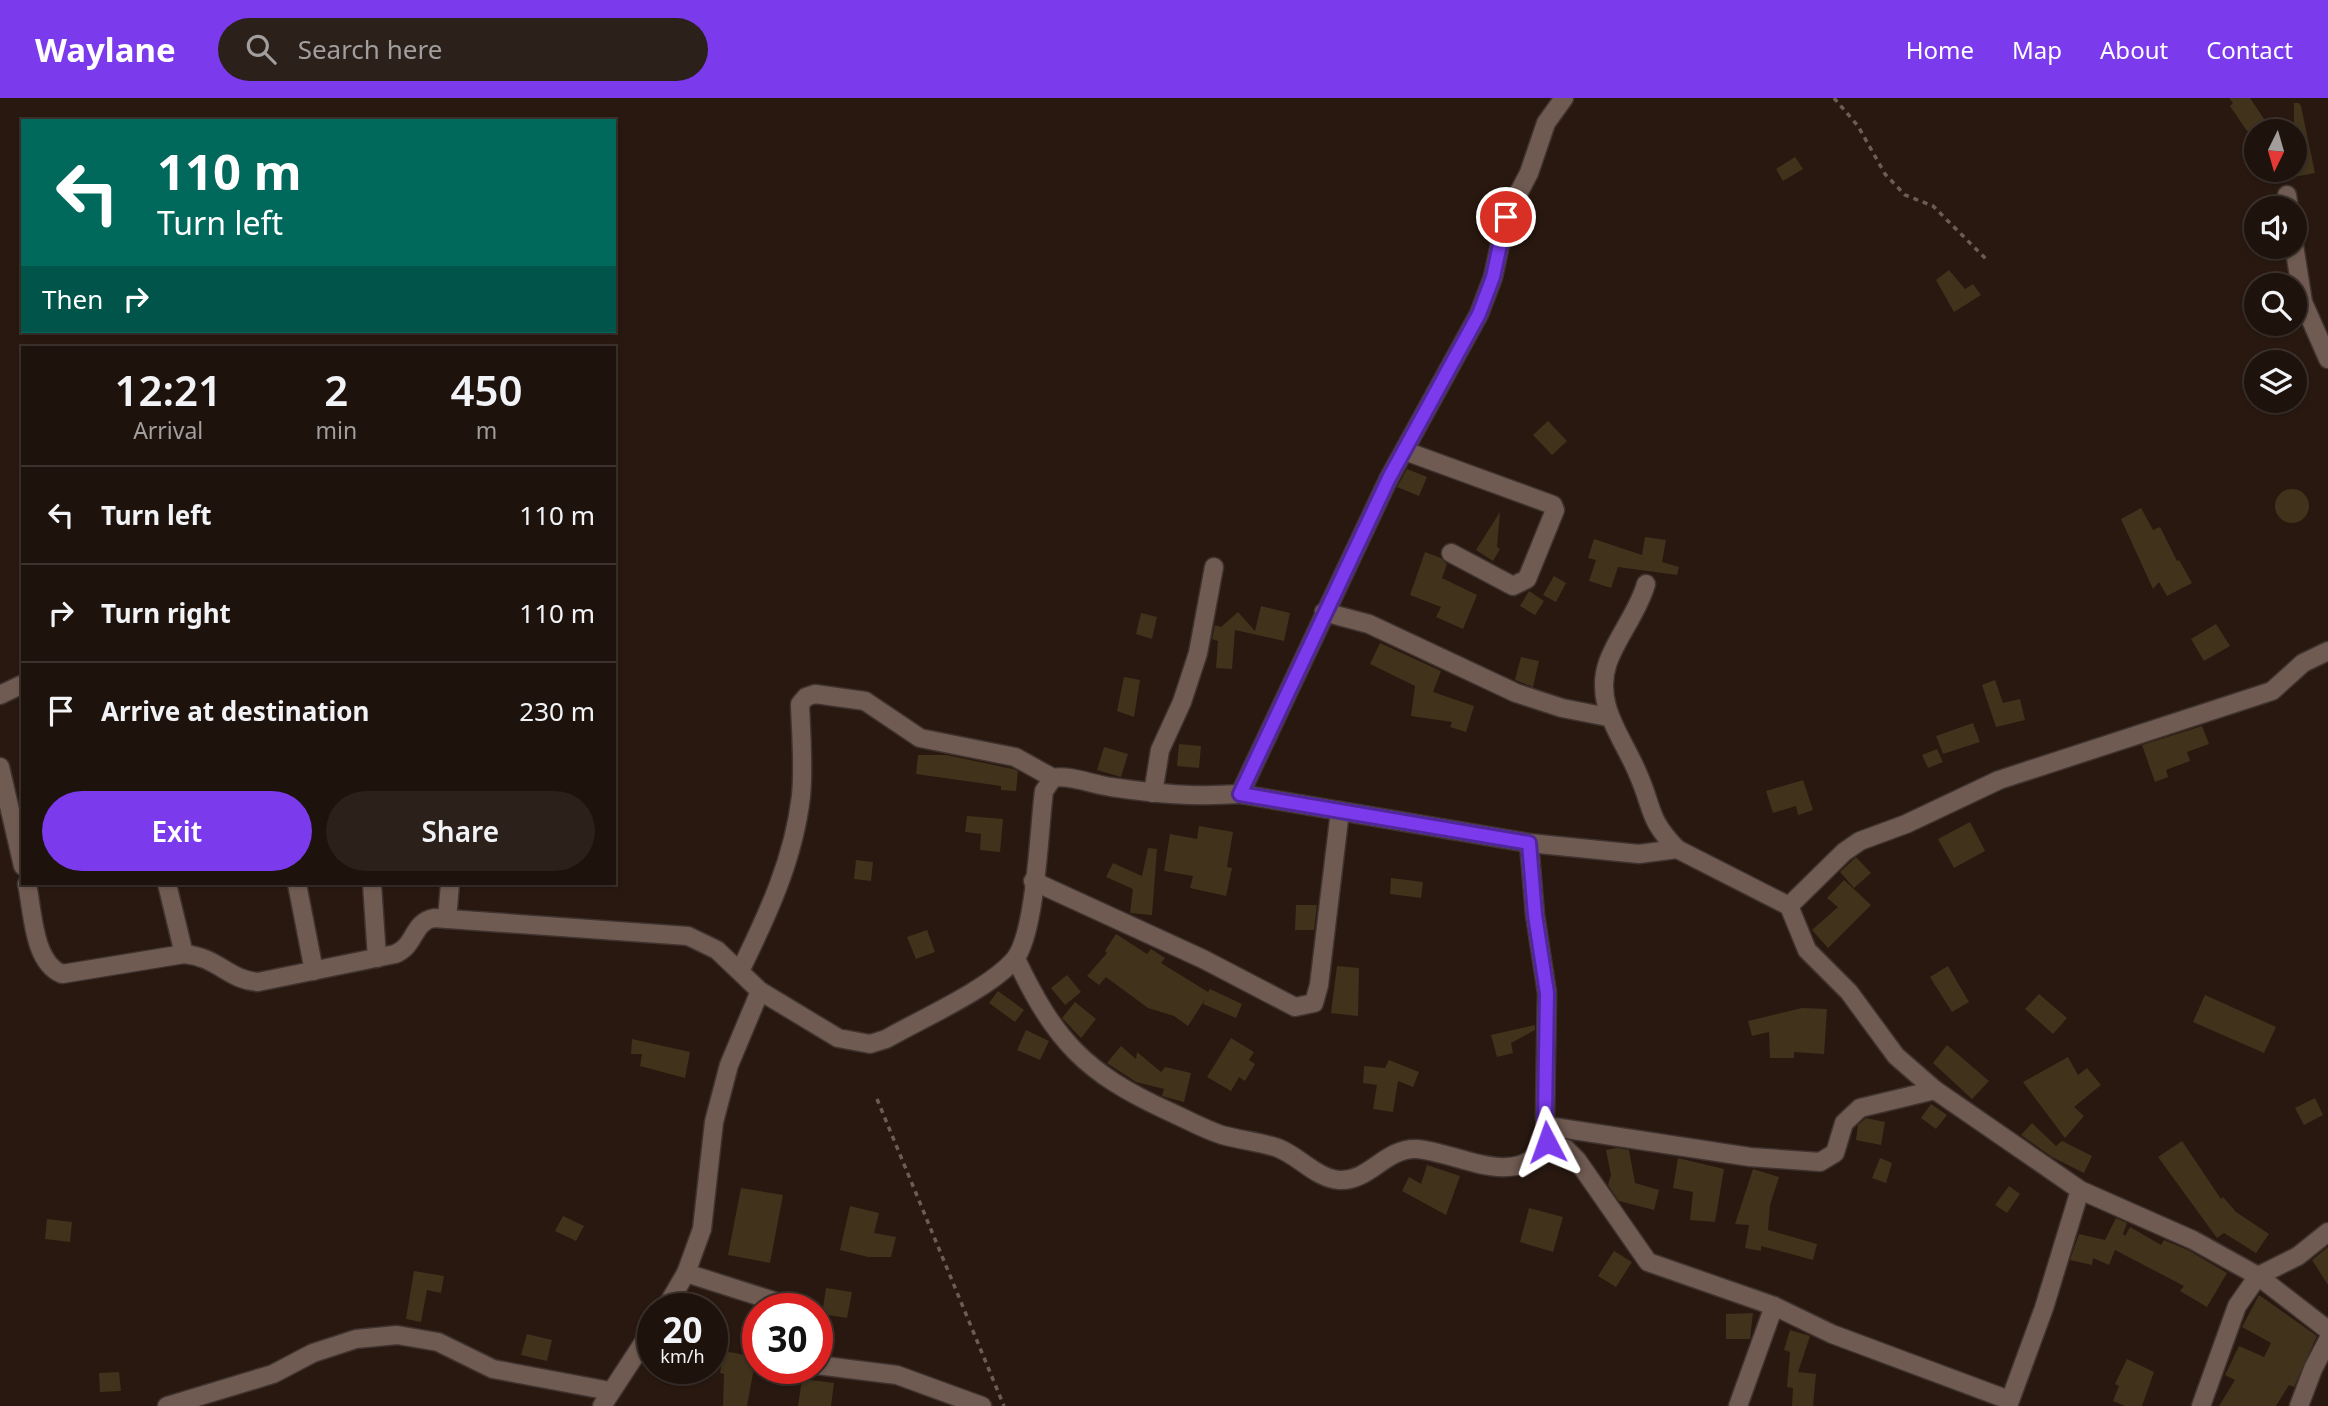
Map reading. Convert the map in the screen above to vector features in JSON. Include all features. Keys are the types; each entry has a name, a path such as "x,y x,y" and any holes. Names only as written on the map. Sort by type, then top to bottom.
{"street":[{"path":"1240,794 1324,612 1405,451 1479,314 1493,277 1506,217 1529,173 1546,123 1564,98"},
{"path":"2296,259 2302,302 2328,359"},
{"path":"1405,451 1553,505 1555,510 1523,583 1513,586 1451,553"},
{"path":"1153,793 1160,750 1182,702 1198,653 1214,567"},
{"path":"1646,584 1608,662 1604,681 1608,717 1639,774 1648,810 1658,829 1677,849 1789,906 1807,950 1849,992 1896,1056 1935,1090 2080,1190 2193,1240 2258,1276 2328,1330"},
{"path":"1324,612 1369,624 1516,693 1562,708 1608,717"},
{"path":"1789,906 1844,852 1860,841 1917,820 1999,780 2272,691 2303,663 2328,651"},
{"path":"0,695 21,685"},
{"path":"741,970 789,859 801,796 800,704 806,697 815,694 864,701 920,738 1015,757 1053,778"},
{"path":"0,767 21,857"},
{"path":"27,885 43,958 54,971 70,975 184,954 216,961 237,978 247,982 377,958 408,948 423,921 447,919 688,936 717,950 760,991 838,1038 870,1044 886,1039 981,986 1016,959 1030,918 1044,791 1053,778 1063,775 1082,783 1183,797 1240,794 1529,843 1639,853 1677,849"},
{"path":"1033,881 1203,959 1294,1007 1303,1007 1314,1003 1319,985 1340,811"},
{"path":"1016,959 1040,1010 1082,1061 1137,1097 1219,1135 1280,1149 1325,1176 1350,1180 1399,1151 1412,1149 1469,1164 1504,1167 1536,1157 1547,1134 1547,993 1535,915 1529,843"},
{"path":"167,885 184,954"},
{"path":"297,885 314,971"},
{"path":"372,885 377,958"},
{"path":"447,919 450,885"},
{"path":"674,1293 686,1273 702,1229 714,1122 729,1065 760,991"},
{"path":"1547,1134 1750,1157 1820,1162 1835,1153 1844,1123 1860,1108 1935,1090"},
{"path":"1547,1134 1577,1160 1648,1262 1774,1306 1832,1334 2009,1403 2044,1308 2080,1190"},
{"path":"2201,1406 2237,1306 2258,1276 2298,1256 2328,1231"},
{"path":"686,1273 749,1293"},
{"path":"1738,1406 1774,1306"},
{"path":"167,1406 274,1374 313,1353 356,1339 397,1335 438,1342 493,1369 606,1398 637,1352"},
{"path":"2299,1406 2328,1340"},
{"path":"833,1367 897,1375 982,1406"}],"path":[{"path":"1834,98 1858,126 1885,174 1905,195 1933,206 1987,260"},
{"path":"877,1099 1004,1406"}],"building":[{"path":"2229,98 2250,98 2264,119 2244,119 2244,127 2230,106 2233,103"},
{"path":"2294,103 2299,103 2304,119 2294,119"},
{"path":"2307,135 2315,173 2307,175"},
{"path":"1795,157 1803,169 1783,181 1776,169"},
{"path":"1949,270 1965,289 1973,284 1981,295 1954,312 1936,280"},
{"path":"1548,421 1567,441 1552,455 1533,435"},
{"path":"1407,469 1427,477 1419,496 1397,487"},
{"path":"2292,489 2304,494 2309,506 2304,518 2292,523 2280,518 2275,506 2280,494"},
{"path":"2141,508 2153,530 2160,527 2177,561 2179,560 2192,583 2167,596 2159,582 2153,589 2121,519"},
{"path":"1500,512 1497,547 1500,549 1493,561 1476,550"},
{"path":"1645,537 1666,540 1662,562 1679,567 1677,575 1618,567 1611,588 1589,581 1596,560 1588,558 1594,539 1642,555"},
{"path":"1425,552 1441,558 1447,564 1442,578 1477,595 1463,629 1436,617 1441,607 1410,595"},
{"path":"1554,576 1566,583 1556,602 1543,595"},
{"path":"1529,591 1544,601 1535,615 1520,606"},
{"path":"1261,606 1290,613 1284,641 1235,630 1232,669 1216,668 1218,641 1212,639 1215,625 1221,627 1238,612 1255,631"},
{"path":"1141,613 1157,617 1152,639 1136,634"},
{"path":"2216,624 2230,646 2204,661 2191,639"},
{"path":"1380,643 1441,671 1433,692 1474,706 1466,732 1450,727 1452,722 1411,716 1415,686 1370,664"},
{"path":"1521,657 1539,661 1533,687 1515,680"},
{"path":"1124,677 1140,680 1134,717 1117,711"},
{"path":"1995,680 2003,703 2020,699 2025,720 1996,727 1982,685"},
{"path":"1973,723 1980,742 1943,754 1936,736"},
{"path":"2202,726 2209,744 2187,752 2190,761 2166,770 2168,777 2155,782 2142,745"},
{"path":"1179,744 1201,746 1199,768 1177,766"},
{"path":"1104,747 1128,754 1121,777 1097,770"},
{"path":"1937,749 1943,762 1928,768 1922,755"},
{"path":"918,755 946,755 1013,769 1018,771 1016,791 1001,790 1001,786 916,774"},
{"path":"1803,780 1813,810 1798,815 1796,806 1773,813 1766,791"},
{"path":"967,816 1003,819 1000,852 980,850 981,834 965,832"},
{"path":"1970,822 1985,851 1954,868 1938,839"},
{"path":"1199,826 1233,832 1227,867 1232,868 1226,896 1190,888 1193,876 1164,871 1170,834 1197,839"},
{"path":"1148,848 1157,849 1152,915 1130,913 1133,889 1106,877 1113,863 1142,876"},
{"path":"1856,857 1871,873 1854,888 1840,872"},
{"path":"856,860 873,862 871,881 854,879"},
{"path":"1391,878 1423,882 1421,898 1390,894"},
{"path":"1844,880 1871,905 1828,948 1812,930 1838,907 1827,898"},
{"path":"1296,905 1317,905 1314,930 1295,930"},
{"path":"927,930 935,952 916,959 907,937"},
{"path":"1116,934 1147,954 1151,949 1165,958 1161,963 1208,992 1210,989 1242,1004 1236,1018 1203,1004 1206,998 1188,1026 1174,1016 1148,1008 1106,977 1099,985 1087,976 1107,953 1105,951"},
{"path":"1337,966 1359,968 1358,1016 1331,1013"},
{"path":"1948,966 1969,1002 1952,1012 1930,977"},
{"path":"1067,975 1081,992 1065,1005 1051,988"},
{"path":"998,991 1024,1010 1015,1022 989,1003"},
{"path":"2039,994 2067,1018 2053,1034 2025,1009"},
{"path":"2205,995 2276,1027 2264,1053 2193,1022"},
{"path":"1075,1002 1096,1019 1081,1038 1062,1018"},
{"path":"1802,1008 1827,1009 1824,1054 1794,1052 1794,1058 1770,1058 1769,1032 1752,1036 1748,1021"},
{"path":"1535,1025 1535,1030 1511,1043 1513,1053 1497,1057 1491,1035"},
{"path":"1026,1030 1049,1041 1040,1060 1017,1050"},
{"path":"1231,1038 1254,1052 1249,1060 1255,1064 1245,1081 1239,1077 1231,1091 1207,1077"},
{"path":"632,1039 690,1052 685,1078 640,1066 642,1054 631,1054"},
{"path":"1947,1045 1989,1081 1972,1099 1933,1063"},
{"path":"1121,1046 1136,1059 1137,1052 1161,1072 1165,1067 1191,1073 1184,1102 1162,1096 1164,1089 1136,1082 1107,1063"},
{"path":"2068,1057 2078,1075 2087,1068 2101,1085 2074,1107 2084,1116 2065,1138 2023,1082"},
{"path":"1389,1060 1419,1072 1413,1087 1398,1081 1393,1112 1373,1109 1377,1085 1363,1083 1364,1066 1385,1068"},
{"path":"2315,1098 2323,1115 2304,1125 2295,1108"},
{"path":"1931,1104 1947,1115 1936,1129 1921,1118"},
{"path":"1866,1118 1885,1122 1881,1145 1856,1140 1858,1125"},
{"path":"2032,1123 2056,1146 2062,1141 2092,1156 2084,1173 2052,1157 2021,1135"},
{"path":"2182,1141 2221,1199 2223,1197 2236,1212 2269,1234 2256,1253 2224,1233 2217,1238 2158,1157"},
{"path":"1606,1150 1629,1150 1635,1183 1659,1190 1654,1210 1619,1201 1608,1185 1611,1175"},
{"path":"1678,1158 1724,1169 1715,1222 1690,1220 1693,1192 1673,1188"},
{"path":"1880,1158 1892,1163 1886,1183 1872,1178"},
{"path":"1427,1165 1460,1176 1446,1215 1402,1191 1409,1177 1421,1184"},
{"path":"1753,1169 1779,1177 1770,1205 1768,1230 1817,1244 1813,1260 1761,1246 1761,1251 1745,1248 1749,1225 1735,1224"},
{"path":"2009,1186 2020,1194 2007,1213 1995,1205"},
{"path":"741,1188 783,1195 770,1263 728,1255"},
{"path":"850,1206 879,1213 874,1233 896,1237 891,1257 868,1257 840,1250"},
{"path":"1529,1208 1563,1217 1553,1252 1520,1242"},
{"path":"563,1216 584,1226 576,1241 555,1231"},
{"path":"2116,1218 2127,1223 2123,1234 2125,1236 2130,1227 2161,1245 2164,1240 2188,1250 2227,1273 2207,1307 2180,1291 2184,1286 2115,1250 2109,1265 2093,1258 2092,1265 2070,1260 2079,1234 2105,1240"},
{"path":"47,1219 72,1222 70,1242 45,1239"},
{"path":"2328,1247 2328,1285 2312,1260"},
{"path":"1614,1251 1632,1262 1616,1287 1598,1276"},
{"path":"414,1271 444,1276 441,1293 427,1290 421,1322 406,1319"},
{"path":"826,1288 852,1292 847,1318 833,1316 833,1293 825,1293"},
{"path":"2259,1295 2317,1336 2294,1387 2289,1385 2276,1406 2219,1406 2235,1380 2225,1375 2239,1346 2264,1357 2271,1343 2242,1327"},
{"path":"1753,1313 1750,1339 1726,1339 1726,1314"},
{"path":"1790,1330 1810,1336 1798,1372 1816,1374 1813,1406 1792,1406 1793,1388 1787,1387 1790,1352 1784,1350"},
{"path":"527,1334 552,1340 547,1361 521,1355"},
{"path":"728,1352 742,1354 742,1384 751,1384 747,1406 723,1406 724,1384 728,1384"},
{"path":"2127,1359 2154,1372 2142,1406 2125,1406 2113,1401 2119,1386 2115,1384"},
{"path":"119,1372 121,1391 100,1392 99,1373"},
{"path":"834,1383 831,1406 798,1406 801,1384"}],"route":[{"path":"1506,217 1493,277 1479,314 1389,478 1240,794 1529,843 1535,915 1547,993 1547,1142"}]}
